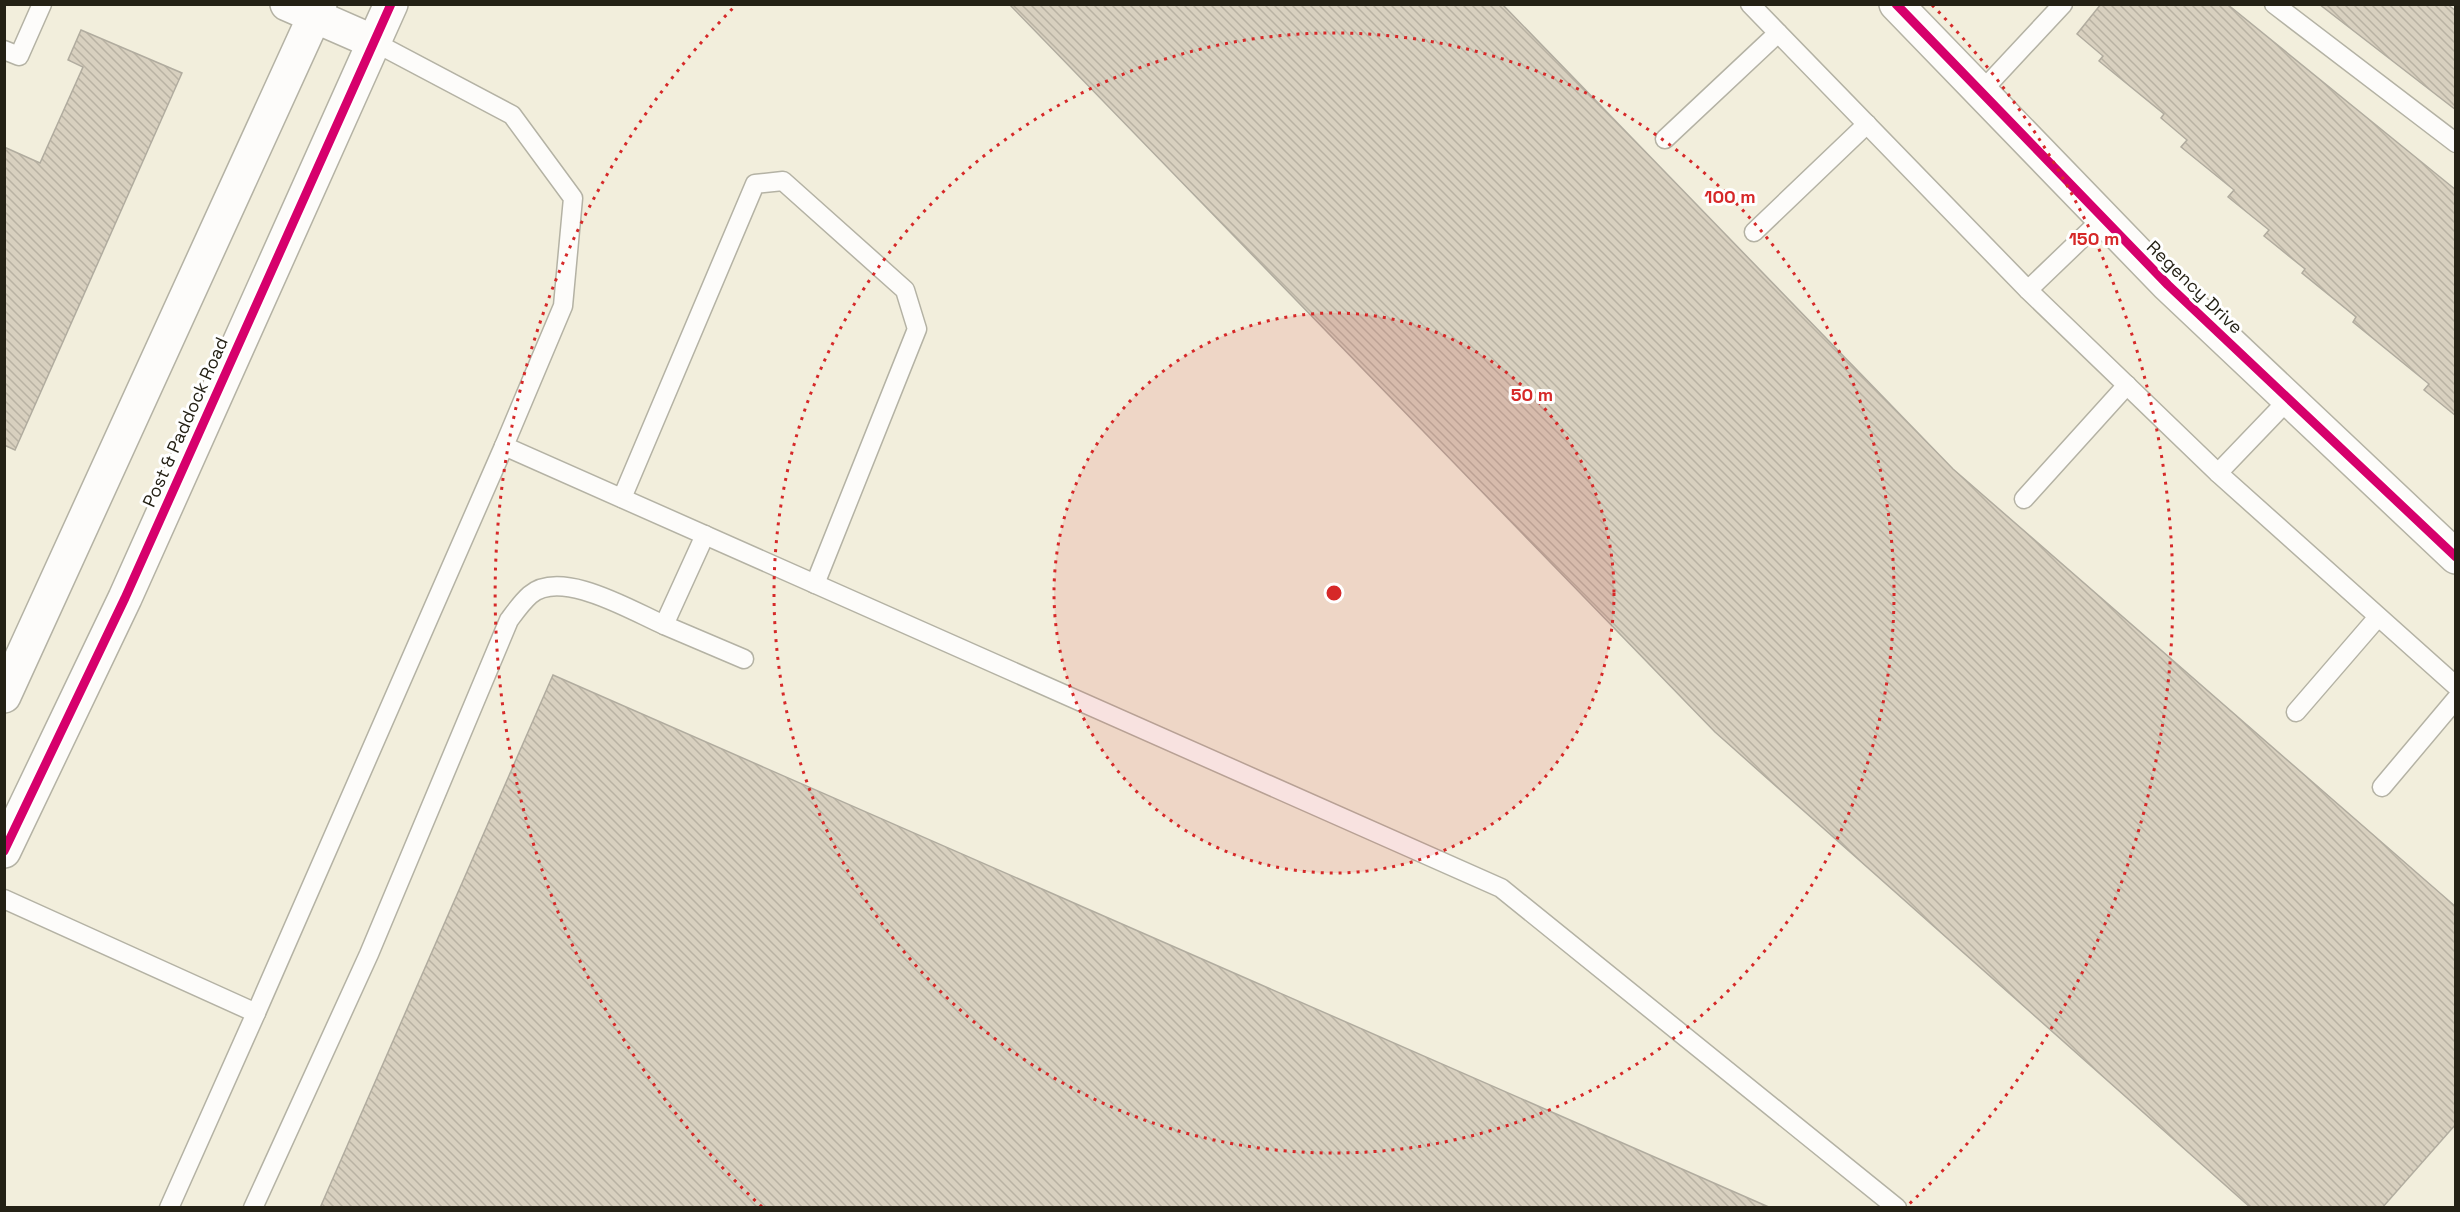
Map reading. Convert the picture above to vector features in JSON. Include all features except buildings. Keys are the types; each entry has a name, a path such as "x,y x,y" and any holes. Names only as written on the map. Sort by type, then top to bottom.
{"street":[{"name":"Post & Paddock Road","path":"4,851 124,598 391,4"},
{"name":"Regency Drive","path":"1896,4 2168,285 2456,556"},
{"path":"4,696 307,9 374,42"}],"lane":[{"path":"4,50 19,56 42,4"},
{"path":"1750,4 2028,290 2218,473 2456,687"},
{"path":"1981,92 2063,4"},
{"path":"2274,4 2456,143"},
{"path":"1665,139 1778,33"},
{"path":"169,1208 504,446 563,306 573,198 512,115 374,42"},
{"path":"1754,232 1867,124"},
{"path":"622,498 755,184 783,181 905,290 917,330 814,584"},
{"path":"2028,290 2103,218"},
{"path":"2024,499 2127,385"},
{"path":"2218,473 2289,399"},
{"path":"504,446 1501,888 1897,1208"},
{"path":"664,625 705,535"},
{"path":"253,1208 369,954 509,620 531,594 551,586 580,588 744,659"},
{"path":"2296,712 2378,617"},
{"path":"2382,787 2456,699"},
{"path":"4,899 256,1013"}],"cycle path":[{"path":"4,851 125,598 391,4"},
{"path":"1896,4 2168,285 2456,557"}]}
